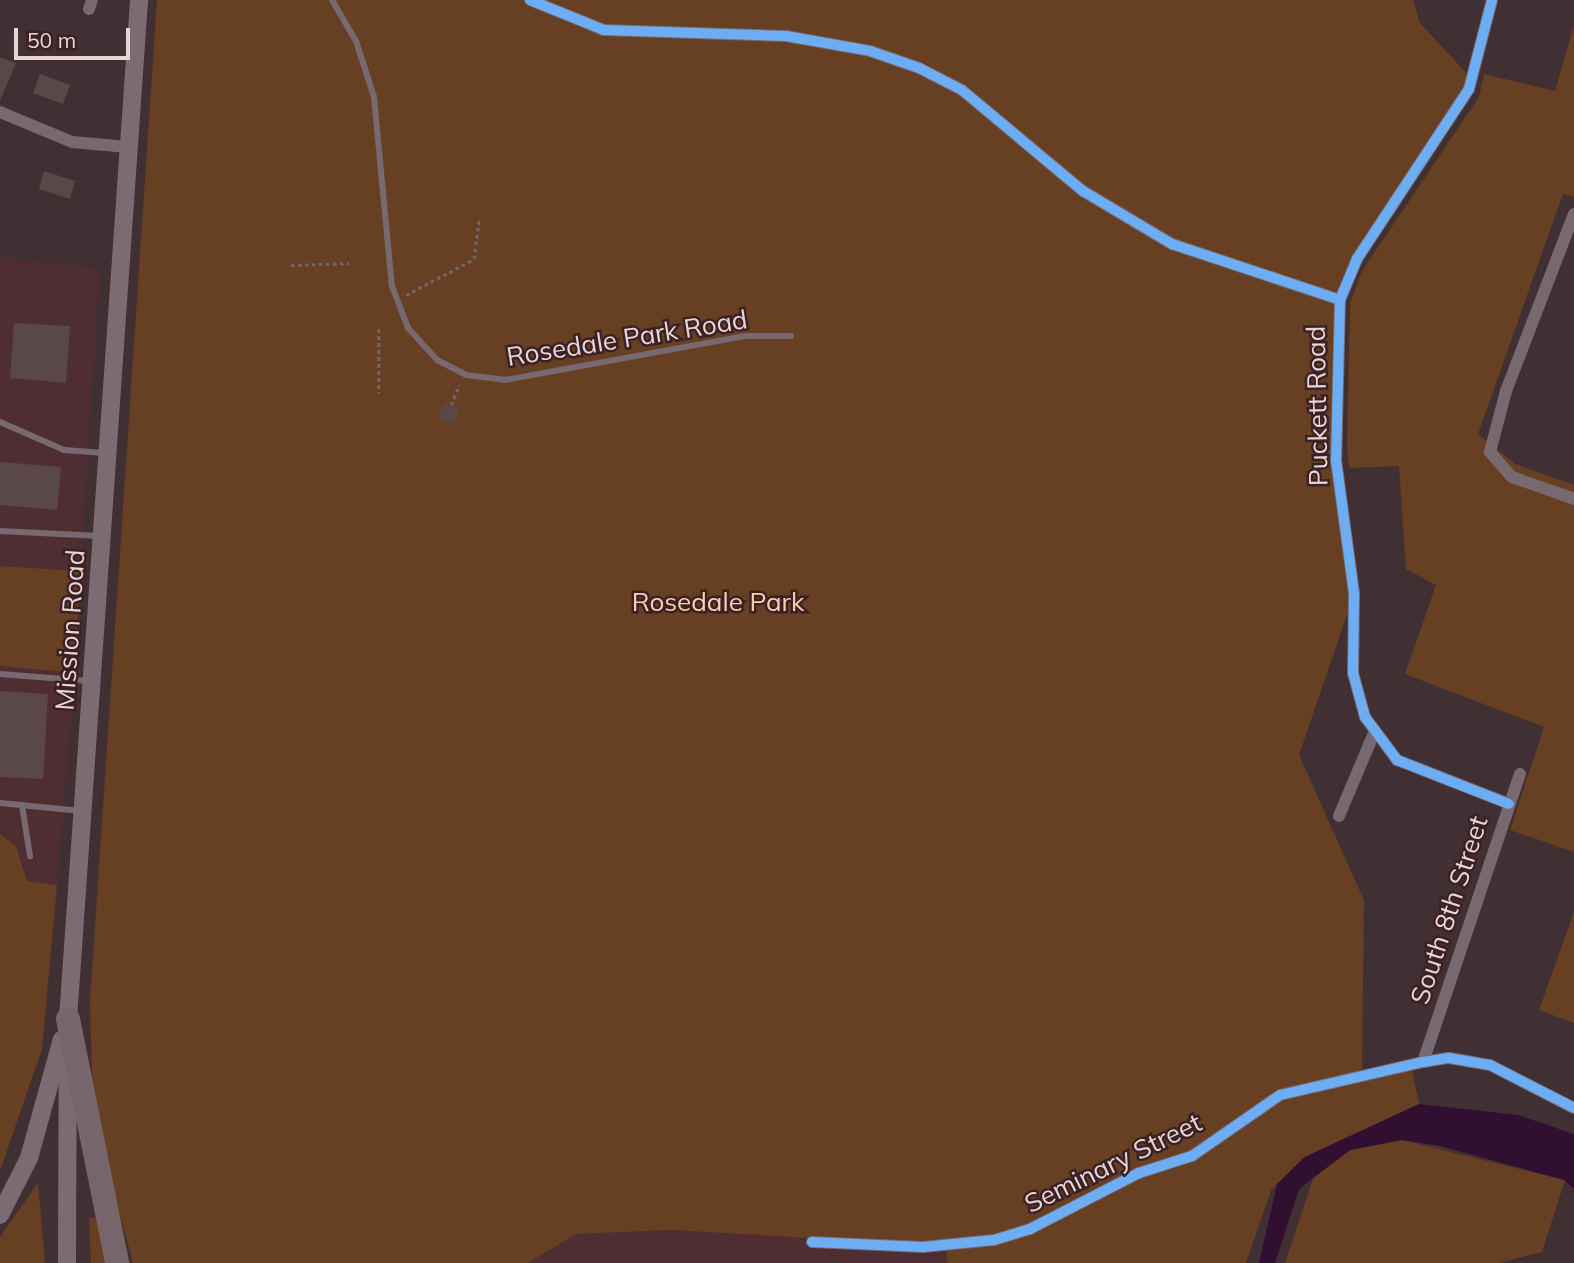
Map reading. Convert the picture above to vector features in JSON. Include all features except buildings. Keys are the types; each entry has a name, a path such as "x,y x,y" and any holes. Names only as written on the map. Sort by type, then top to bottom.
{"highway":[{"path":"68,1018 117,1263"}],"main road":[{"name":"Mission Road","path":"67,1263 68,1018 139,0"},
{"path":"0,1215 29,1158 68,1018"}],"street":[{"path":"530,0 604,30 786,36 870,51 919,68 962,90 1083,191 1172,244 1340,300"},
{"name":"Puckett Road","path":"1492,0 1469,89 1357,259 1340,300 1336,460 1354,594 1353,673 1374,733 1397,760 1508,804"},
{"path":"0,112 72,142 128,147"},
{"path":"1574,214 1506,391 1490,452 1512,477 1574,499"},
{"path":"1339,816 1374,733"},
{"name":"South 8th Street","path":"1423,1062 1520,774"},
{"name":"Seminary Street","path":"812,1242 923,1247 994,1240 1030,1229 1139,1173 1192,1156 1280,1095 1423,1062 1449,1058 1490,1065 1574,1108"}],"lane":[{"name":"Rosedale Park Road","path":"331,0 356,41 374,97 397,299 422,344 464,374 505,380 744,336 791,336"},
{"path":"0,422 64,450 108,453"},
{"path":"0,531 102,536"},
{"path":"0,674 93,682"},
{"path":"0,803 84,811"},
{"path":"22,806 30,856"}],"path":[{"path":"397,299 474,259 479,218"},
{"path":"292,265 349,262"},
{"path":"379,329 379,393"},
{"path":"451,405 464,374"}],"shaded area":[{"path":"0,257 100,269 80,571 0,566"},
{"path":"0,666 75,673 57,885 27,881 16,846 0,834"},
{"path":"1419,1104 1518,1115 1574,1134 1574,1189 1564,1180 1440,1146 1402,1140 1350,1150 1299,1189 1275,1263 1259,1263 1277,1184 1305,1157"},
{"path":"672,1230 946,1233 947,1263 528,1263 576,1234"}],"green space":[{"name":"Rosedale Park","path":"157,0 1413,0 1420,23 1471,78 1340,300 1336,460 1354,594 1299,755 1364,900 1362,1076 1412,1068 1419,1104 1304,1157 1271,1190 1246,1263 947,1263 946,1246 672,1230 576,1234 528,1263 133,1263 93,1113 90,1001"},
{"path":"1574,25 1574,197 1563,194 1478,434 1515,464 1574,485 1574,852 1510,830 1544,727 1405,674 1436,585 1406,569 1399,466 1349,468 1347,445 1350,303 1362,271 1479,97 1484,74 1555,91"},
{"path":"0,566 80,571 75,673 0,666"},
{"path":"0,834 16,846 27,881 57,885 42,1049 0,1171"},
{"path":"1574,912 1574,1023 1539,1010"},
{"path":"1402,1140 1565,1180 1542,1252 1499,1263 1285,1263 1314,1176 1350,1150"},
{"path":"38,1183 45,1263 0,1263 0,1237"},
{"path":"89,1218 96,1218 108,1263 91,1263"}],"cycle path":[{"path":"530,0 604,30 786,36 870,51 919,68 962,90 1083,191 1172,244 1340,300"},
{"path":"1492,0 1469,89 1357,259 1340,300 1336,460 1354,594 1353,673 1365,717 1397,760 1509,804"},
{"path":"812,1242 923,1247 994,1240 1030,1229 1139,1173 1192,1156 1280,1095 1423,1062 1449,1058 1490,1065 1574,1108"}]}
